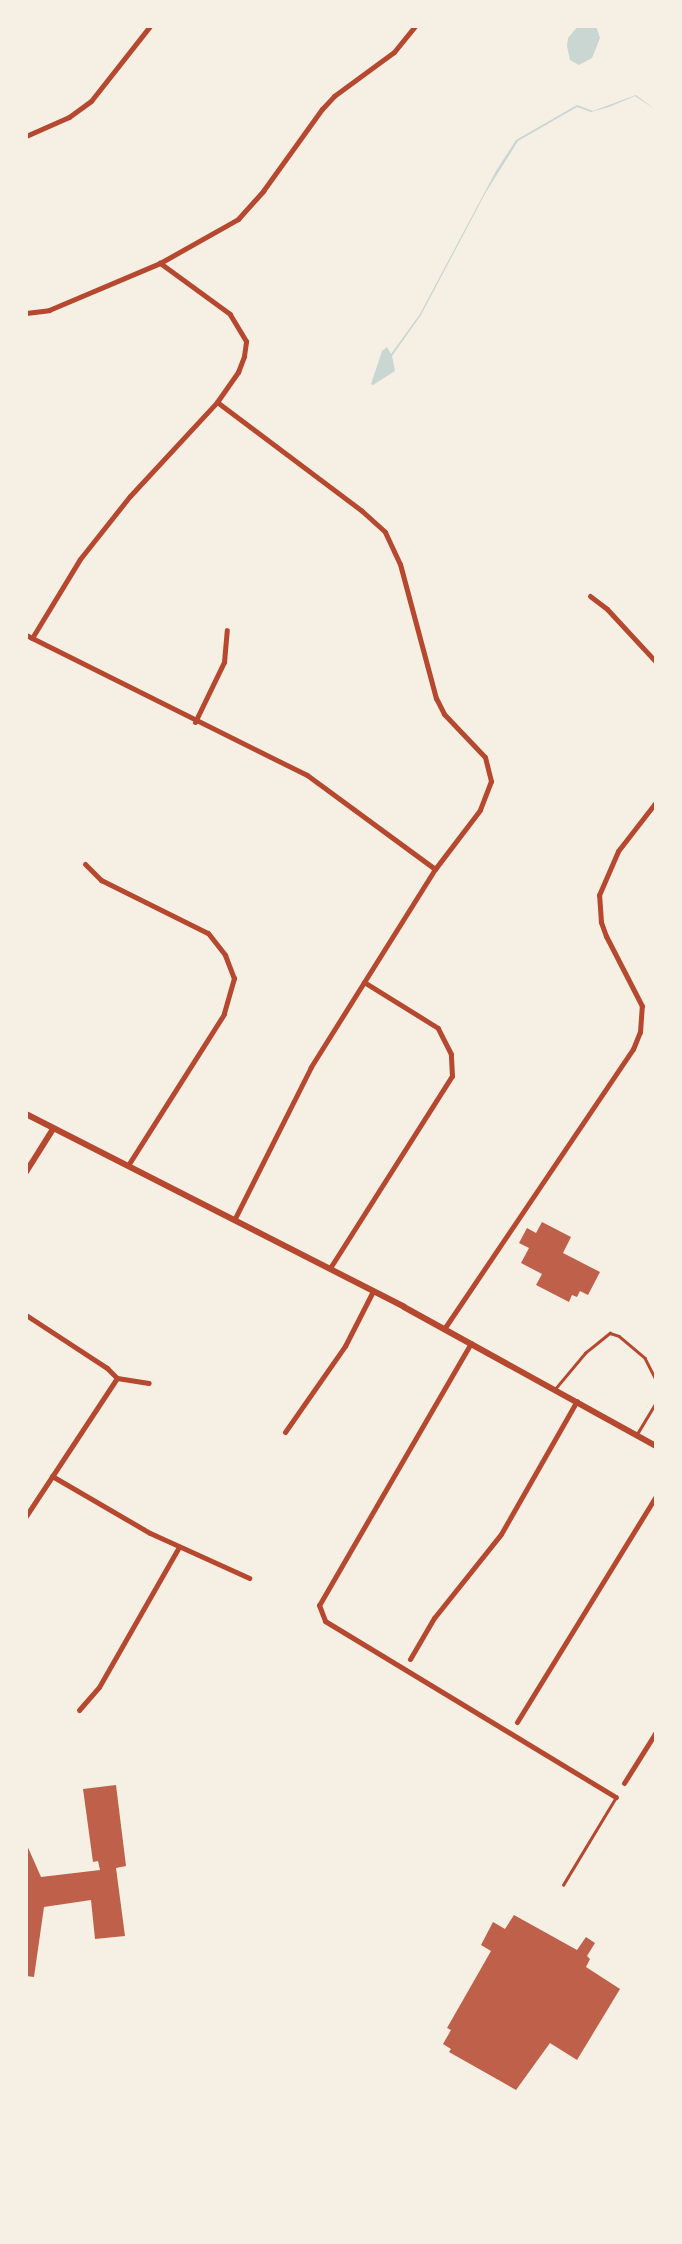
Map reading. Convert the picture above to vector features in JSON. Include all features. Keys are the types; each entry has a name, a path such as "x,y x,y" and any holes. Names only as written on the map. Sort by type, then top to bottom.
{"street":[{"path":"26,136 69,117 91,101 150,26"},
{"path":"26,313 49,310 160,263 246,213 322,109 334,96 394,52 415,26"},
{"path":"160,263 230,314 246,341 239,372 217,401 99,533 29,637 195,722 307,775 435,869"},
{"path":"217,401 375,521 394,547 436,698 444,715 485,757 490,768 488,795 480,810 435,869 311,1067 234,1220"},
{"path":"590,596 607,609 656,662"},
{"path":"195,722 223,662 227,630"},
{"path":"444,1329 633,1049 640,1032 642,1006 606,936 601,922 599,895 618,851 656,802"},
{"path":"85,864 101,880 208,933 225,955 234,978 224,1014 128,1165"},
{"path":"330,1268 452,1076 451,1054 438,1028 364,982"},
{"path":"26,1114 330,1268 578,1401 656,1446"},
{"path":"26,1172 53,1129"},
{"path":"285,1432 345,1346 373,1291"},
{"path":"26,1315 107,1368 117,1378 149,1383"},
{"path":"471,1343 319,1605 325,1621 616,1797"},
{"path":"26,1516 117,1378"},
{"path":"410,1659 434,1618 501,1534 578,1401"},
{"path":"52,1476 110,1512 249,1578"},
{"path":"517,1722 656,1496"},
{"path":"79,1710 99,1687 179,1547"},
{"path":"625,1783 656,1732"}],"lane":[{"path":"555,1389 585,1353 610,1333 619,1336 645,1358 656,1380"},
{"path":"637,1434 656,1402"},
{"path":"563,1885 616,1797"}],"shaded area":[{"path":"578,26 596,26 600,38 592,58 579,65 570,60 567,46 568,38"},
{"path":"636,95 656,110 635,96 591,112 577,107 518,141 486,192 421,315 392,356 395,371 371,384 382,351 387,347 391,354 420,314 496,171 516,140 577,105 593,111"}],"building":[{"path":"542,1222 571,1237 563,1253 600,1272 588,1295 580,1291 577,1297 572,1295 569,1302 536,1285 542,1274 521,1263 529,1248 519,1243 527,1228 536,1233"},
{"path":"116,1785 126,1866 116,1868 125,1936 95,1939 91,1900 44,1907 34,1977 26,1976 26,1843 41,1877 100,1870 98,1861 93,1862 83,1789"},
{"path":"514,1915 577,1950 586,1937 595,1943 587,1956 590,1959 586,1967 620,1989 577,2060 550,2043 516,2090 449,2052 451,2049 443,2044 451,2030 447,2028 491,1951 481,1945 493,1922 505,1929"}]}
